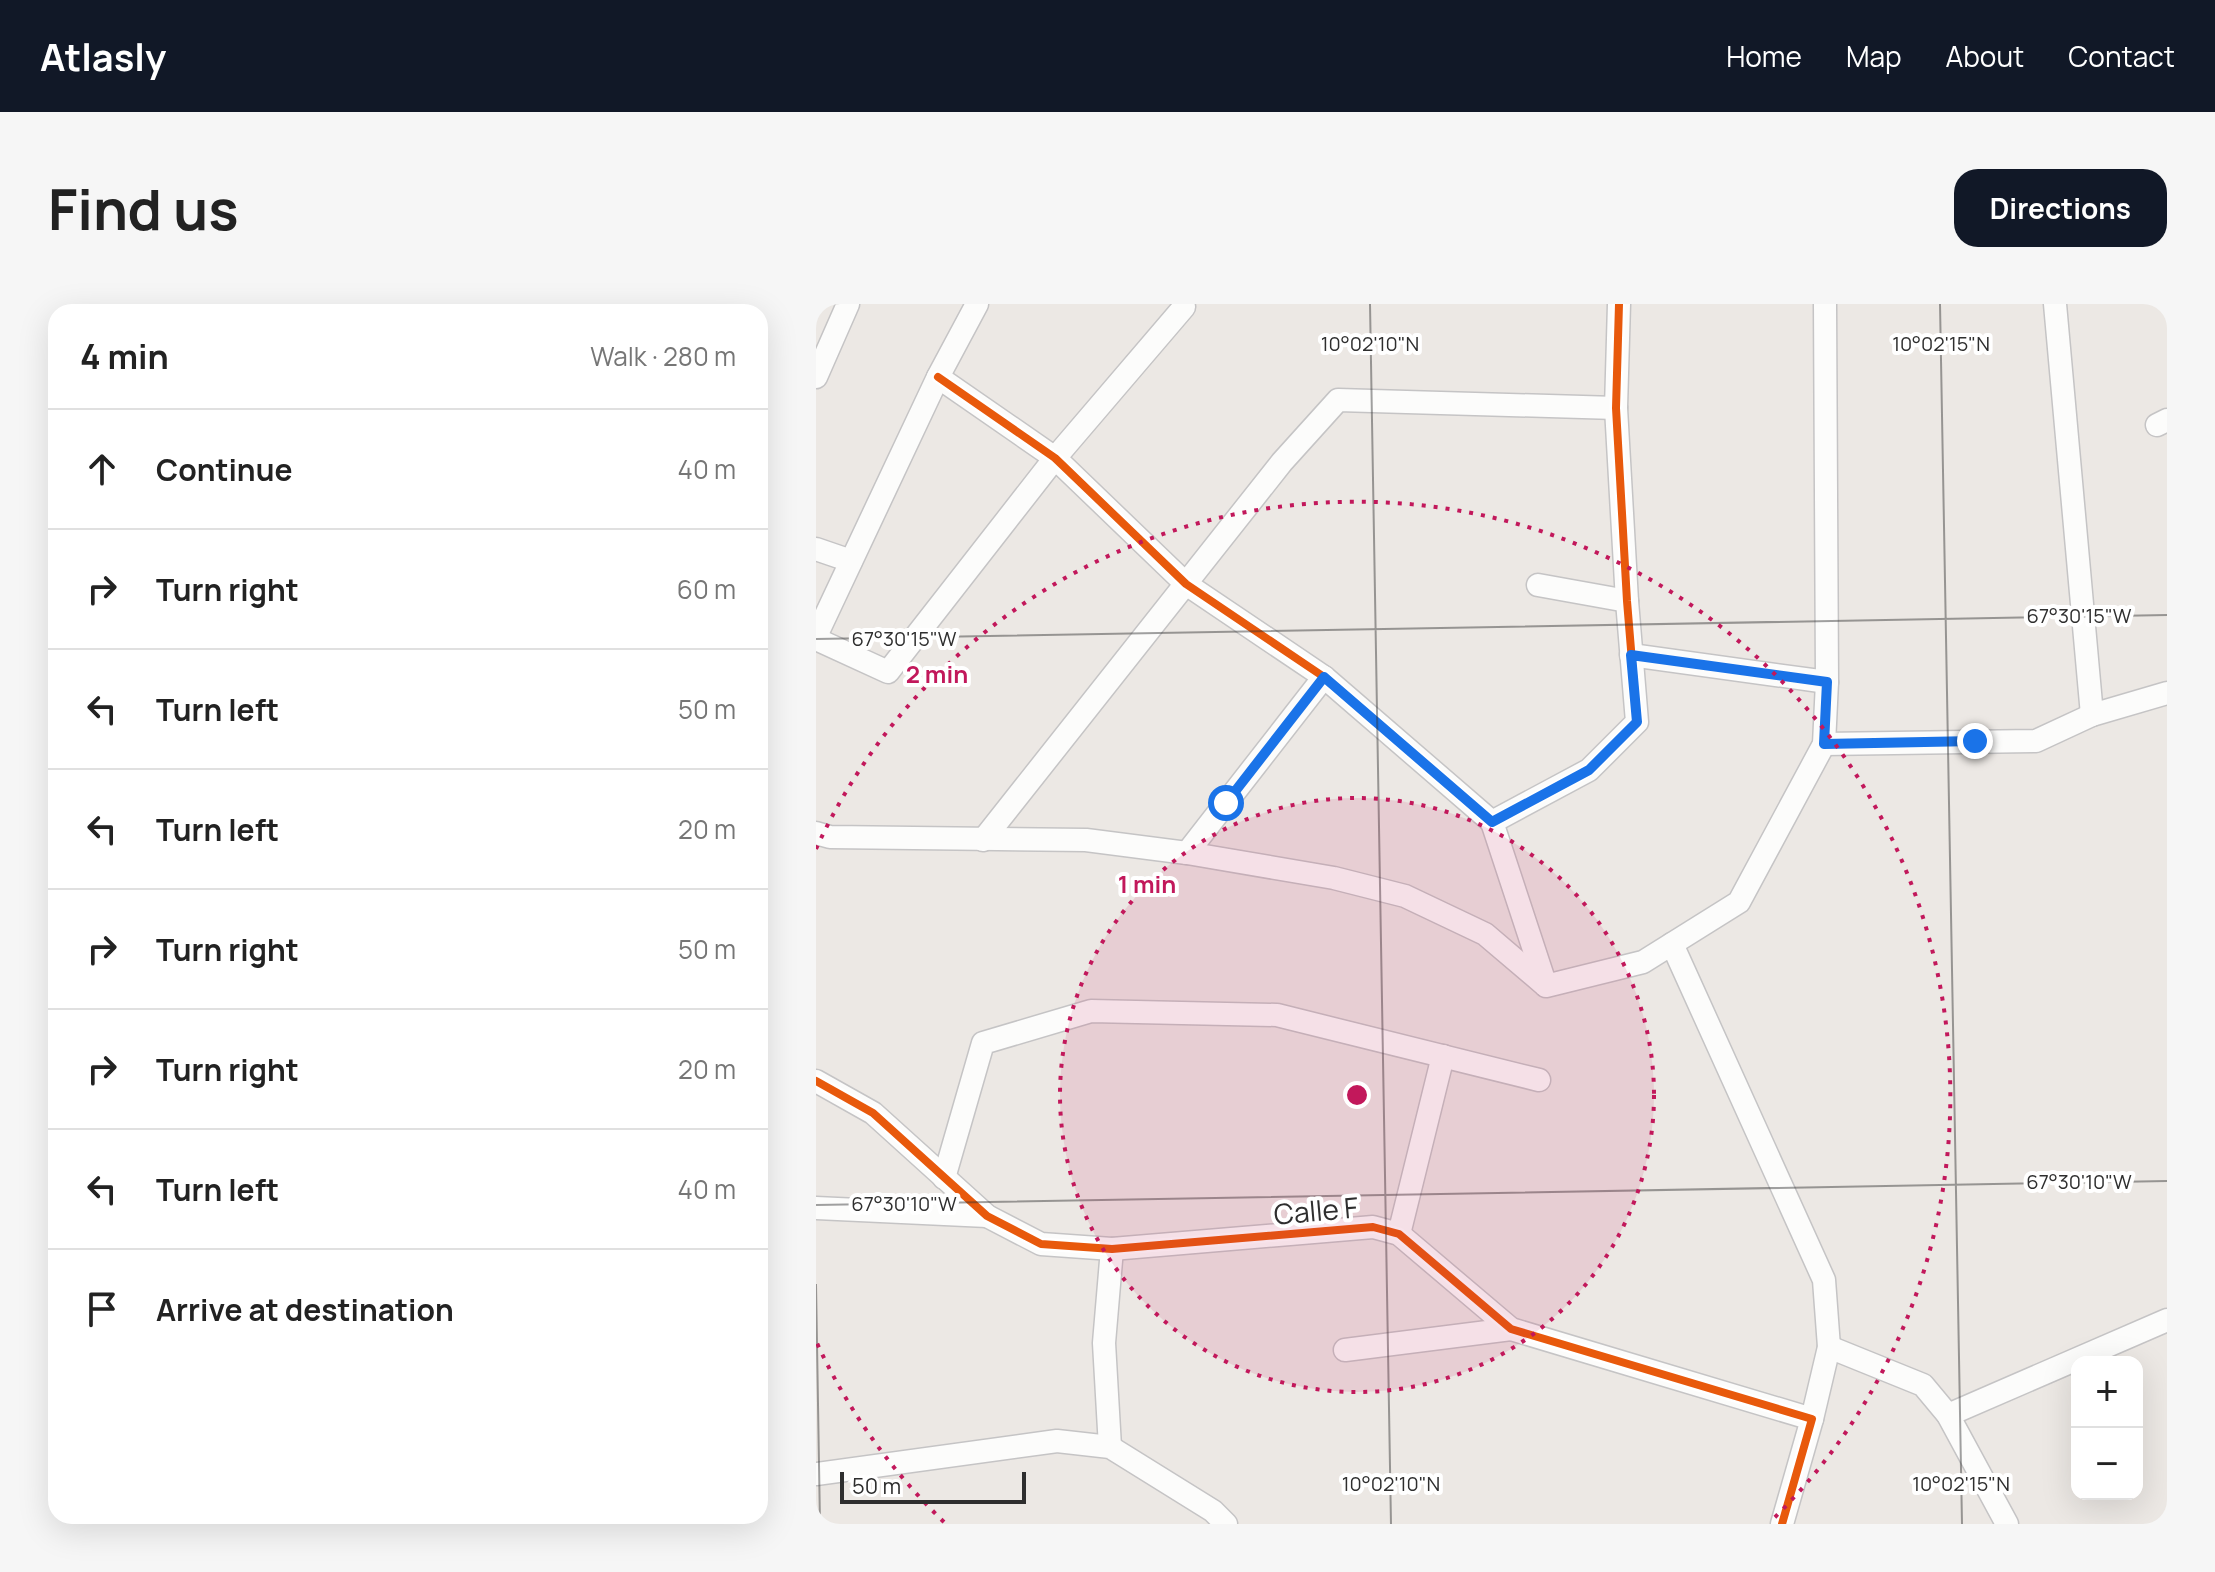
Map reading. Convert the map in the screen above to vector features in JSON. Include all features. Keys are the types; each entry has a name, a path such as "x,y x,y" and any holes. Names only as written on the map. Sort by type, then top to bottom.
{"street":[{"path":"816,377 848,304"},
{"path":"977,304 938,377 816,638 888,672 1055,458 1184,307"},
{"path":"1492,822 1589,770 1637,722 1616,408 1619,304"},
{"path":"1546,986 1643,962 1739,902 1824,744 1827,682 1825,304"},
{"path":"2055,304 2092,715"},
{"path":"938,377 1055,458 1186,584 1324,677 1492,822 1546,986"},
{"path":"983,840 1282,462 1338,400 1616,408"},
{"path":"816,549 851,561"},
{"path":"1538,585 1627,601"},
{"path":"1631,655 1827,682"},
{"path":"1187,853 1324,677"},
{"path":"1824,744 2036,741 2092,715 2167,693"},
{"path":"816,833 830,837 1086,840 1187,853 1334,878 1405,896 1485,934 1546,986"},
{"path":"1672,944 1824,1280 1829,1347 1782,1524"},
{"path":"944,1178 983,1043 1091,1011 1277,1015 1539,1080"},
{"path":"1399,1234 1443,1056"},
{"name":"Calle F","path":"816,1081 873,1113 987,1216 1041,1244 1112,1249 1373,1227 1399,1234 1511,1329 1812,1419"},
{"path":"816,1208 987,1216"},
{"path":"1110,1447 1104,1343 1112,1249"},
{"path":"1948,1415 2167,1320"},
{"path":"1345,1350 1511,1329"},
{"path":"1829,1347 1923,1385 1948,1415 2007,1524"},
{"path":"816,1474 1057,1441 1110,1447 1213,1511 1226,1524"}],"cycle path":[{"path":"938,377 1055,458 1186,584 1324,677 1492,822 1589,770 1637,722 1616,408 1619,304"},
{"path":"816,1081 873,1113 987,1216 1041,1244 1112,1249 1373,1227 1399,1234 1511,1329 1812,1419 1782,1524"}],"route":[{"path":"1226,803 1324,677 1492,822 1589,770 1637,722 1631,655 1827,682 1824,744 1975,741"}]}
